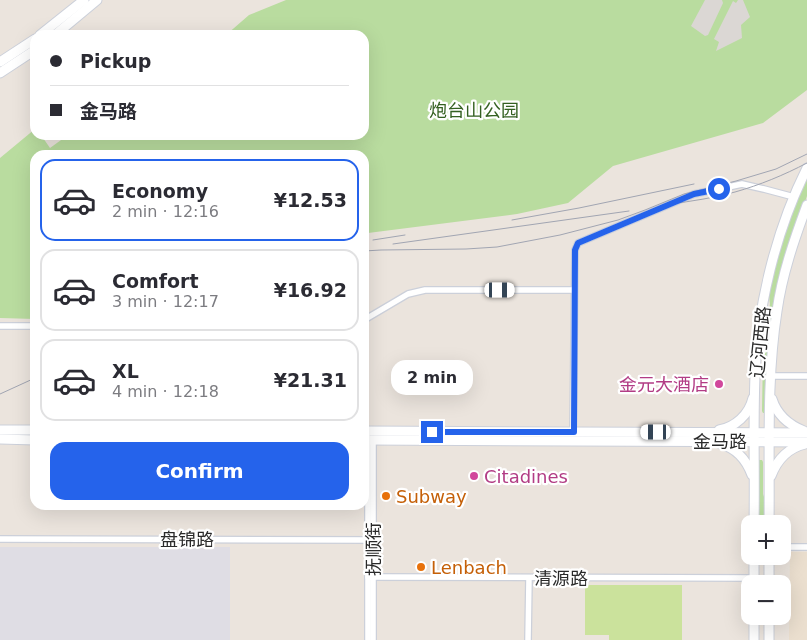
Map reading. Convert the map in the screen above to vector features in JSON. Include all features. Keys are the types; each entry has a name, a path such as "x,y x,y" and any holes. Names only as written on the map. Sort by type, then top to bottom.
{"main road":[{"path":"59,30 84,0"},
{"path":"47,30 77,7 97,0"},
{"path":"0,62 30,42"},
{"path":"0,72 30,53"},
{"name":"辽河西路","path":"754,515 757,351 769,274 794,197 807,168"},
{"name":"辽河西路","path":"769,515 770,376 777,310 790,253 807,205"},
{"path":"770,390 777,411 784,419 791,425 807,432"},
{"path":"710,437 742,418 749,409 755,391"},
{"path":"755,414 770,414"},
{"path":"0,430 30,430"},
{"name":"金马路","path":"369,435 574,432 710,437"},
{"name":"金马路","path":"369,435 770,437 807,432"},
{"path":"710,437 742,455 748,465 754,484"},
{"name":"金马路","path":"770,437 807,442"},
{"path":"0,439 30,440"},
{"path":"770,484 772,473 784,455 807,442"},
{"path":"754,625 754,640"},
{"path":"769,625 769,640"}],"street":[{"path":"574,432 574,290 575,250 578,243 694,194 742,184 794,197"},
{"path":"369,317 408,294 425,290 574,290"},
{"path":"0,326 30,326"},
{"path":"770,376 807,376"},
{"name":"抚顺街","path":"369,488 373,640"},
{"name":"盘锦路","path":"0,539 371,540"},
{"path":"791,547 807,547"},
{"name":"抚顺街","path":"368,640 371,577"},
{"name":"清源路","path":"371,577 741,581"},
{"path":"528,640 529,578"}],"shaded area":[{"path":"705,0 722,0 723,3 708,35 705,36 691,26"},
{"path":"738,0 743,0 750,17 741,25 742,38 716,51 719,42 714,39 733,1 736,3"},
{"path":"0,547 230,547 230,640 0,640"},
{"path":"791,552 807,552 807,640 789,640 789,625 791,625"}],"green space":[{"name":"炮台山公园","path":"286,0 807,0 807,90 763,123 613,166 568,203 517,214 369,233 369,150 30,150 30,319 0,318 0,158 30,133 30,140 44,140 50,148 61,140 369,140 369,30 232,30 249,15"},
{"path":"807,176 807,196 785,260 765,413 763,413 763,353 770,304 771,281 786,226"},
{"path":"762,460 763,462 763,494 766,503 766,515 757,515 757,462"},
{"path":"585,585 682,585 682,640 609,640 609,635 585,635"}],"railway":[{"path":"369,251 497,247 560,235 618,220 684,194 776,169 807,154"},
{"path":"671,204 711,198 744,189 790,172 807,163"},
{"path":"512,220 694,184"},
{"path":"393,244 629,211"},
{"path":"373,240 405,235"},
{"path":"0,394 30,380"}],"place":[{"name":"金元大酒店","path":"719,384"},
{"name":"Citadines","path":"474,476"},
{"name":"Subway","path":"386,496"},
{"name":"Lenbach","path":"421,567"}],"route":[{"path":"432,432 574,432 575,250 578,243 694,194 719,189"}]}
